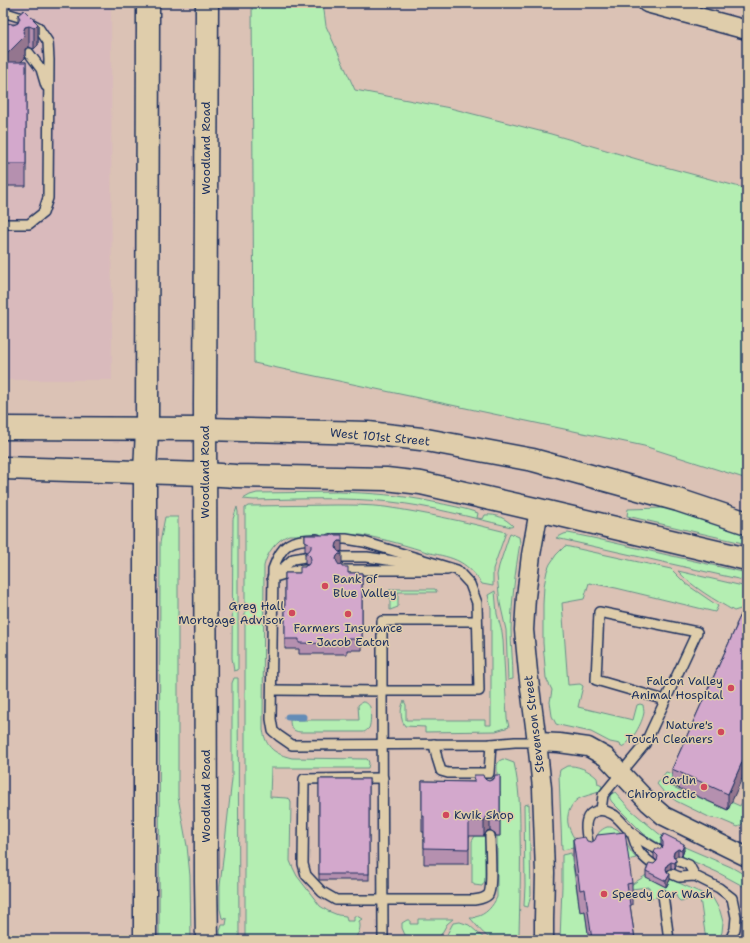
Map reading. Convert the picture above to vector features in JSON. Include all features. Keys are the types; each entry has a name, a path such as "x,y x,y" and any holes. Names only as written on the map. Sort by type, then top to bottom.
{"main road":[{"path":"146,940 148,3"},
{"name":"Woodland Road","path":"207,3 205,429 207,940"},
{"name":"West 101st Street","path":"3,428 205,429 368,433 421,439 533,460 678,500 747,523"},
{"path":"3,468 236,476 386,479 428,485 747,559"}],"street":[{"path":"650,3 747,30"},
{"name":"Stevenson Street","path":"539,510 531,555 524,630 542,788 545,873 544,940"},
{"path":"537,742 588,747 606,757 649,803 664,816 747,856"}],"lane":[{"path":"3,12 20,17 38,27 48,42 49,60 48,198 43,213 29,224 3,224"},
{"path":"29,54 41,69 49,95"},
{"path":"272,690 479,691 477,603 470,584 457,570 364,542 346,540 293,541 283,548 276,558 272,578 271,719 273,731 292,745 491,744 537,742"},
{"path":"272,578 293,559 305,557"},
{"path":"342,557 367,557 457,570"},
{"path":"272,578 294,571 305,570"},
{"path":"342,570 457,570"},
{"path":"601,810 603,794 645,744 697,632 599,612 596,680 665,700"},
{"path":"383,940 382,621 478,621"},
{"path":"434,744 441,771 448,773 489,773"},
{"path":"489,785 491,744"},
{"path":"383,778 304,779 303,864 306,875 322,892 336,900 474,900 484,898 490,892 490,836"},
{"path":"591,858 586,820 590,813 598,810 605,810 615,816 632,834 658,850"},
{"path":"632,834 636,848 643,857 652,864"},
{"path":"679,861 689,865 695,876"},
{"path":"672,874 679,877 695,876 719,888 732,898 736,917 730,940"},
{"path":"663,895 669,940"}],"shaded area":[{"path":"3,3 111,3 112,380 3,380"}],"green space":[{"path":"252,3 323,3 326,26 355,90 450,108 551,134 747,189 747,479 644,446 254,363"},
{"path":"338,492 386,495 421,500 473,511 478,513 477,518 483,519 485,515 497,516 513,526 511,527 435,509 374,500 243,499 257,493"},
{"path":"354,505 400,509 506,532 493,569 493,586 482,584 475,574 463,564 453,559 405,545 361,535 289,535 280,540 267,556 264,566 263,730 266,741 276,752 292,758 367,759 369,763 368,768 271,768 270,797 290,799 290,861 297,876 320,906 338,915 346,916 347,921 354,921 354,916 362,919 359,921 359,931 353,940 245,940 245,508 248,506"},
{"path":"237,507 238,670 234,671 232,658 233,519"},
{"path":"628,509 675,509 747,531 747,544 627,516"},
{"path":"165,517 178,517 178,797 187,846 190,876 191,940 159,940 160,543"},
{"path":"510,533 519,537 520,543 511,618 513,679 508,680 506,630 500,603 497,575"},
{"path":"568,533 747,573 747,581 556,538"},
{"path":"565,546 671,569 686,584 718,606 715,612 589,583 584,599 562,603 568,685 580,684 583,686 578,707 633,720 637,705 643,705 644,712 639,727 629,742 621,747 620,744 610,742 591,732 556,724 552,716 550,702 552,690 546,678 543,643 544,586 550,564"},
{"path":"678,571 747,587 747,607 734,611 697,588"},
{"path":"390,589 435,589 437,592 398,592 398,607 390,610"},
{"path":"495,591 497,614 503,640 507,718 509,727 496,731 425,732 425,727 405,726 401,714 404,701 406,705 406,720 485,720 485,725 491,725 491,608 488,595"},
{"path":"234,678 238,678 239,940 221,940 220,931 222,925 226,925 227,919 222,918 220,909 220,886 232,779 232,683"},
{"path":"362,702 370,707 371,711 370,726 364,732 300,732 293,730 290,725 290,720 359,720 358,705"},
{"path":"503,759 514,763 519,797 519,933 514,938 495,940 487,936 470,918 474,918 486,912 497,897 497,836 500,836 500,791 497,791 497,765 499,761"},
{"path":"567,766 575,766 587,770 597,778 598,784 602,786 599,792 578,799 572,805 568,813 568,826 579,847 562,850 559,775 560,770"},
{"path":"666,772 675,775 671,786 727,810 731,802 740,806 743,800 747,801 744,822 738,827 719,819 711,818 676,801 657,784"},
{"path":"615,792 631,810 668,840 731,867 747,876 747,890 743,886 717,872 681,856 684,850 661,845 644,834 612,802 610,795"},
{"path":"529,804 531,894 528,907 524,906 524,805"},
{"path":"607,827 612,827 620,831 636,858 628,860 596,841 599,832"},
{"path":"475,836 485,836 485,881 482,886 474,885 474,883 472,883 472,841"},
{"path":"571,853 580,911 585,911 589,940 560,940 562,855"},
{"path":"651,872 656,882 666,887 670,879 712,897 720,911 723,922 719,940 706,940 700,898 680,901 676,894 651,898 649,887 631,889 631,885"},
{"path":"418,919 453,919 447,924 438,940 425,940 405,935 402,928 402,923 407,920 410,920 410,924 418,924"},
{"path":"460,922 469,925 486,940 444,940 453,923"}],"building":[{"path":"24,10 38,24 34,28 29,26 25,27 23,32 25,36 3,58 3,18 9,24 16,24 20,18 18,15"},
{"path":"3,62 26,62 26,164 3,164"},
{"path":"305,535 342,535 342,541 337,543 336,547 339,552 342,553 337,556 337,562 342,567 348,567 348,573 362,573 362,639 347,639 347,644 299,643 299,639 285,639 285,573 300,573 300,567 305,567 310,562 310,556 305,553 309,551 311,545 305,541"},
{"path":"746,604 747,751 728,794 672,769"},
{"path":"474,775 483,775 486,780 489,781 494,779 495,775 500,775 500,821 496,821 495,817 490,815 487,816 484,821 469,821 469,849 424,848 422,781 474,782"},
{"path":"319,779 369,779 369,874 319,874"},
{"name":"Speedy Car Wash","path":"625,832 632,883 627,884 635,940 592,940 585,889 580,890 573,839 585,837 587,841 592,842 595,840 597,835"},
{"path":"664,834 684,844 682,850 678,849 674,852 673,856 676,860 675,863 671,862 667,865 667,872 670,874 666,881 646,871 649,863 654,864 657,861 658,856 654,852 656,849 661,849 663,847 663,842 661,839"}],"waterway":[{"path":"288,717 303,717"}],"place":[{"name":"Bank of Blue Valley","path":"325,586"},
{"name":"Greg Hall Mortgage Advisor","path":"292,613"},
{"name":"Farmers Insurance - Jacob Eaton","path":"348,614"},
{"name":"Falcon Valley Animal Hospital","path":"731,688"},
{"name":"Nature's Touch Cleaners","path":"721,732"},
{"name":"Carlin Chiropractic","path":"704,787"},
{"name":"Kwik Shop","path":"446,815"},
{"name":"Speedy Car Wash","path":"604,894"}]}
